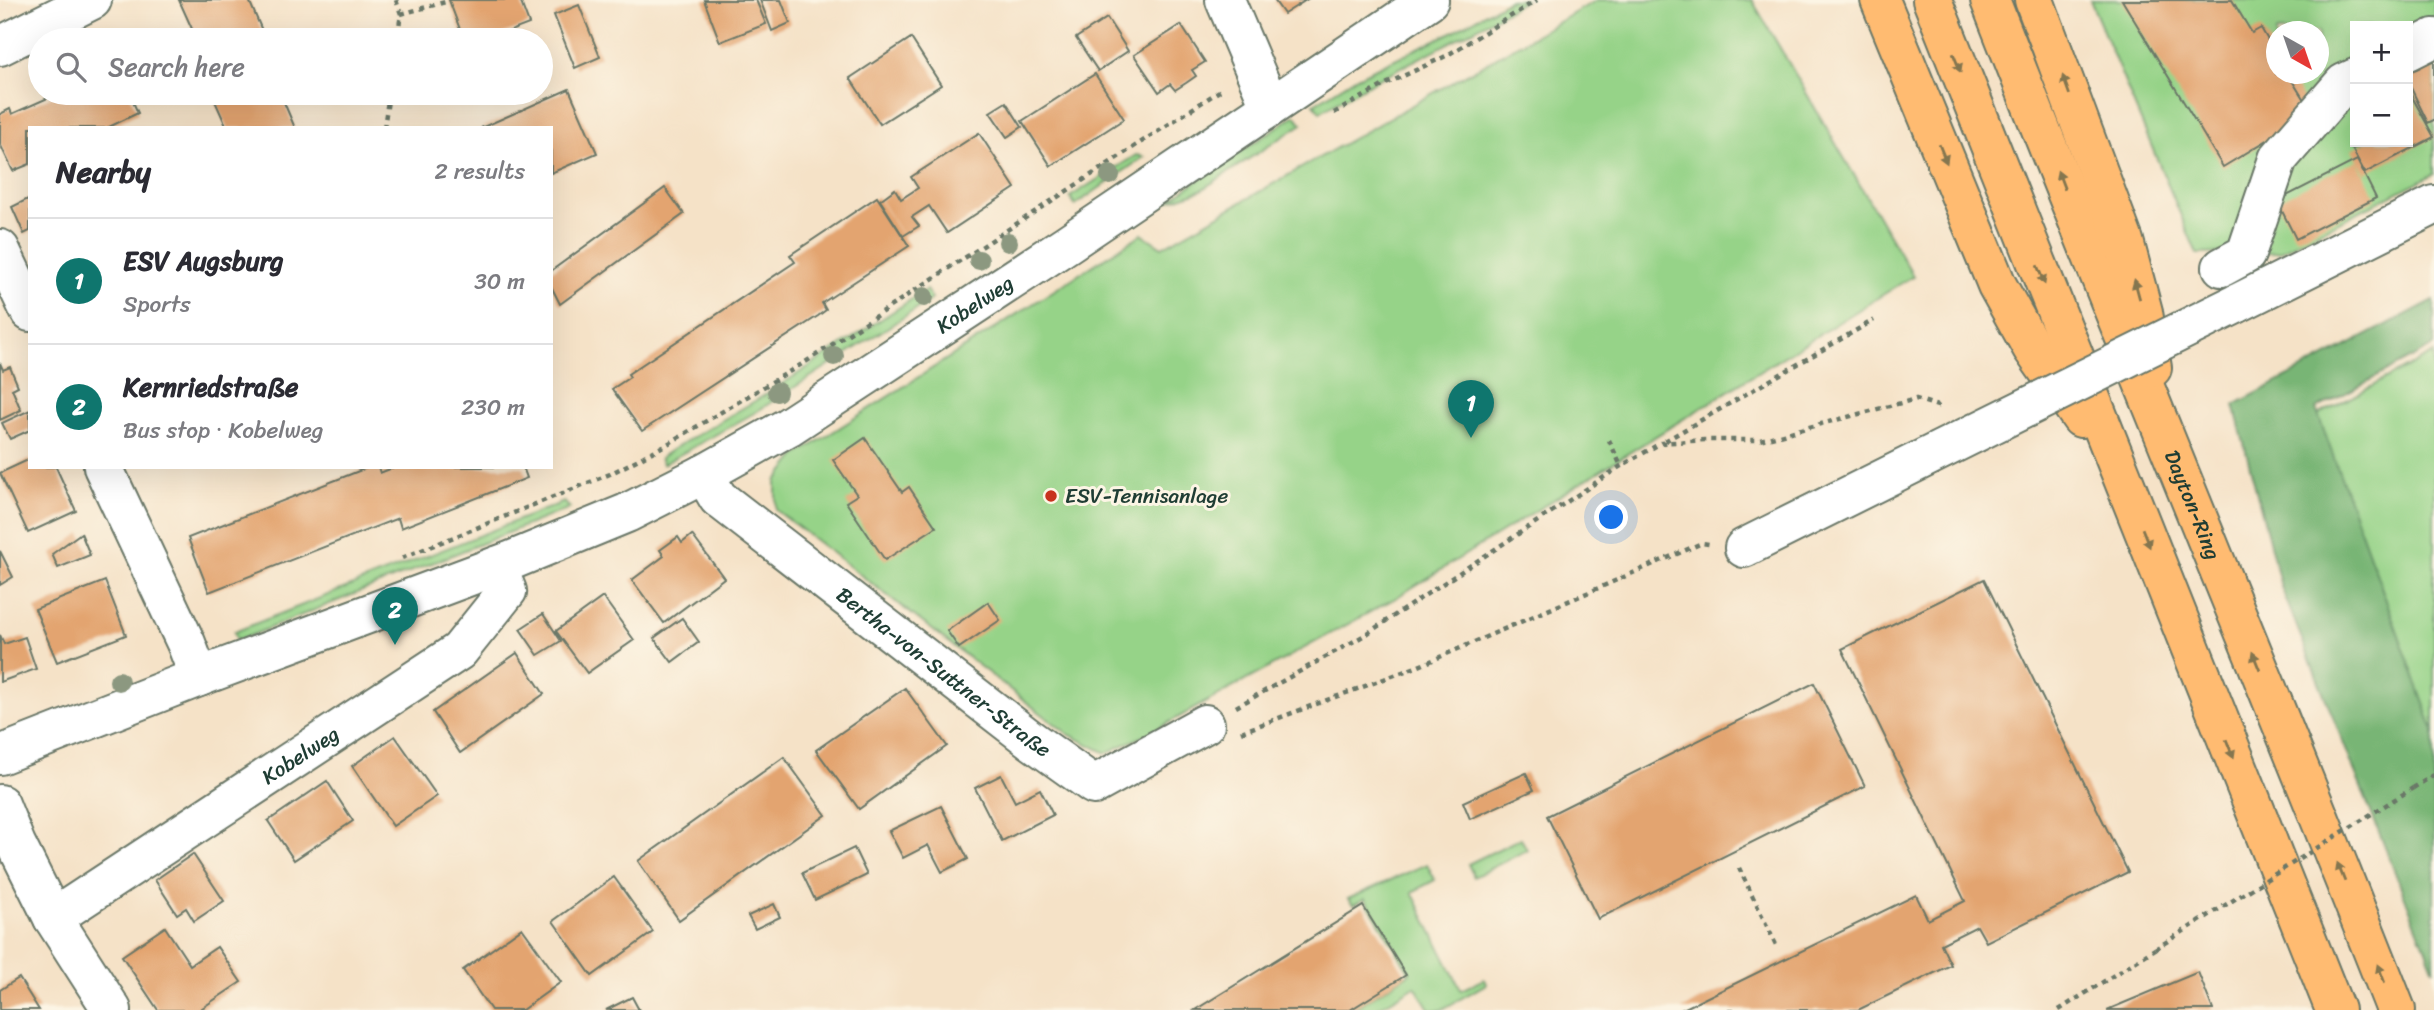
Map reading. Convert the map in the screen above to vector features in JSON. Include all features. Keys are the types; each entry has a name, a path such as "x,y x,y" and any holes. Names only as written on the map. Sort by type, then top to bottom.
{"highway":[{"path":"1880,0 1997,285 2032,348 2120,475"},
{"path":"1932,0 2335,1010"},
{"name":"Dayton-Ring","path":"1990,0 2396,1010"},
{"path":"2034,0 2124,241 2143,312 2162,429"}],"street":[{"path":"36,28 92,0"},
{"path":"1225,0 1270,106"},
{"name":"Kobelweg","path":"0,755 199,677 497,566 627,513 704,474 788,427 1067,244 1429,0"},
{"path":"0,46 28,32"},
{"path":"2413,48 2434,38"},
{"path":"2221,267 2246,254 2278,159 2344,83 2350,80"},
{"path":"1744,548 2434,205"},
{"path":"0,249 28,308"},
{"path":"104,469 186,643 199,677"},
{"name":"Bertha-von-Suttner-Straße","path":"704,474 718,498 1031,740 1094,785 1205,724"},
{"name":"Kobelweg","path":"53,918 460,651 507,591 497,566"},
{"path":"0,804 8,849 112,1010"}],"path":[{"path":"396,0 401,14 399,28"},
{"path":"1323,120 1386,84 1446,56 1537,0"},
{"path":"401,14 449,1"},
{"path":"400,559 610,474 671,442 807,361 1254,68"},
{"path":"384,126 387,105"},
{"path":"1205,724 1365,635 1622,466 1874,320"},
{"path":"1661,443 1760,439 1916,399 1941,407"},
{"path":"1609,440 1622,466"},
{"path":"1205,724 1229,737 1419,666 1702,544 1744,548"},
{"path":"2059,1010 2434,775"},
{"path":"1739,868 1777,947"}],"green space":[{"path":"1509,0 1525,0 1320,112 1314,104 1357,77 1452,32"},
{"path":"1597,0 1752,0 1913,276 1394,599 1148,734 1106,753 1068,734 776,510 776,481 797,455 1142,234 1162,247"},
{"path":"2090,0 2434,0 2434,174 2279,252 2197,254"},
{"path":"1295,115 1302,124 1201,190 1166,202"},
{"path":"1136,155 1144,157 1075,205 1070,197"},
{"path":"926,290 932,299 756,412 663,464 660,458 673,449 770,392"},
{"path":"2434,300 2434,346 2316,409 2434,731 2434,970 2281,587 2234,405"},
{"path":"2434,353 2434,748 2305,422"},
{"path":"564,502 570,508 237,641 234,632"},
{"path":"1521,838 1527,850 1474,877 1468,864"},
{"path":"1427,864 1435,880 1412,892 1461,990 1484,979 1486,984 1441,1010 1430,1010 1415,986 1375,1010 1352,1010 1410,973 1365,899 1353,905 1348,899"}],"building":[{"path":"179,0 249,0 261,28 192,28"},
{"path":"449,0 520,0 529,24 518,28 460,28"},
{"path":"704,0 756,0 766,24 720,42"},
{"path":"760,0 781,0 790,23 772,31"},
{"path":"1274,0 1306,0 1284,14"},
{"path":"2122,0 2232,0 2252,33 2261,28 2266,37 2266,84 2294,84 2312,113 2223,167"},
{"path":"579,5 600,57 575,68 554,15"},
{"path":"1107,18 1128,51 1098,71 1076,38"},
{"path":"1181,25 1205,62 1192,70 1196,76 1186,83 1175,90 1170,84 1159,92 1134,55"},
{"path":"911,38 941,85 880,124 850,78"},
{"path":"2434,56 2434,120 2428,123 2413,92 2413,66"},
{"path":"1095,74 1124,119 1051,166 1022,121"},
{"path":"569,89 597,153 553,172 553,126 486,126 533,105 553,105 553,96"},
{"path":"2413,99 2434,137 2365,173 2352,149 2413,147"},
{"path":"1006,102 1022,127 1007,137 990,112"},
{"path":"32,105 134,105 138,113 111,126 28,126 28,165 13,171 0,144 0,114 10,109 12,114"},
{"path":"217,105 285,105 294,126 226,126"},
{"path":"979,133 1015,188 947,233 929,206 912,217 919,226 903,236 880,200 895,189 901,199 918,188 911,177"},
{"path":"2357,160 2376,198 2296,239 2277,201"},
{"path":"665,188 684,214 560,304 553,290 553,270"},
{"path":"877,197 909,246 822,303 826,310 818,316 642,431 612,389 630,377 628,374 795,262 790,255"},
{"path":"28,199 28,232 24,234 12,207"},
{"path":"0,363 3,370 10,367 18,386 12,389 21,410 0,420"},
{"path":"28,411 28,431 10,439 2,423"},
{"path":"865,438 902,492 909,487 936,527 885,560 846,502 857,495 833,460"},
{"path":"28,460 28,469 57,469 76,511 28,533 0,473"},
{"path":"364,469 379,469 380,473 390,469 524,469 527,478 401,528 398,518 209,592 188,538"},
{"path":"81,533 90,555 58,568 52,554"},
{"path":"692,535 724,578 664,623 632,580 664,556 660,550 678,537 682,543"},
{"path":"0,551 13,577 0,585"},
{"path":"1984,579 2128,872 1986,942 1977,926 1941,944 1951,965 1858,1010 1681,1010 1916,895 1928,920 1965,901 1842,649"},
{"path":"105,581 126,635 57,662 35,609"},
{"path":"603,597 634,640 587,673 556,631"},
{"path":"988,602 1000,620 959,648 947,631"},
{"path":"543,614 561,641 538,655 520,629"},
{"path":"682,618 699,642 672,662 654,638"},
{"path":"0,635 4,644 25,637 36,669 0,682"},
{"path":"517,653 544,694 460,753 433,712"},
{"path":"1814,683 1865,786 1598,919 1547,816"},
{"path":"905,688 947,746 859,809 816,750"},
{"path":"395,736 437,796 393,826 352,766"},
{"path":"784,757 826,815 679,920 638,861"},
{"path":"1526,773 1534,790 1470,819 1463,802"},
{"path":"1001,775 1015,802 1040,789 1053,815 1002,841 975,788"},
{"path":"327,781 353,821 294,860 268,821"},
{"path":"941,806 968,859 942,872 928,845 903,858 889,831"},
{"path":"854,848 867,875 815,900 802,873"},
{"path":"193,854 224,901 194,921 186,908 177,914 155,880"},
{"path":"614,877 653,932 592,976 553,921"},
{"path":"774,904 780,917 755,929 748,916"},
{"path":"1363,906 1406,975 1350,1010 1195,1010"},
{"path":"165,927 190,965 217,947 241,982 199,1010 158,1010 122,956"},
{"path":"522,928 561,982 522,1010 491,1010 463,970"},
{"path":"2198,972 2213,1010 2107,1010"},
{"path":"19,978 39,1010 0,1010 0,990"},
{"path":"632,997 639,1010 606,1010"}],"place":[{"name":"ESV Augsburg","path":"1471,438"},
{"name":"ESV-Tennisanlage","path":"1051,496"},
{"name":"Kernriedstraße","path":"395,645"}]}
